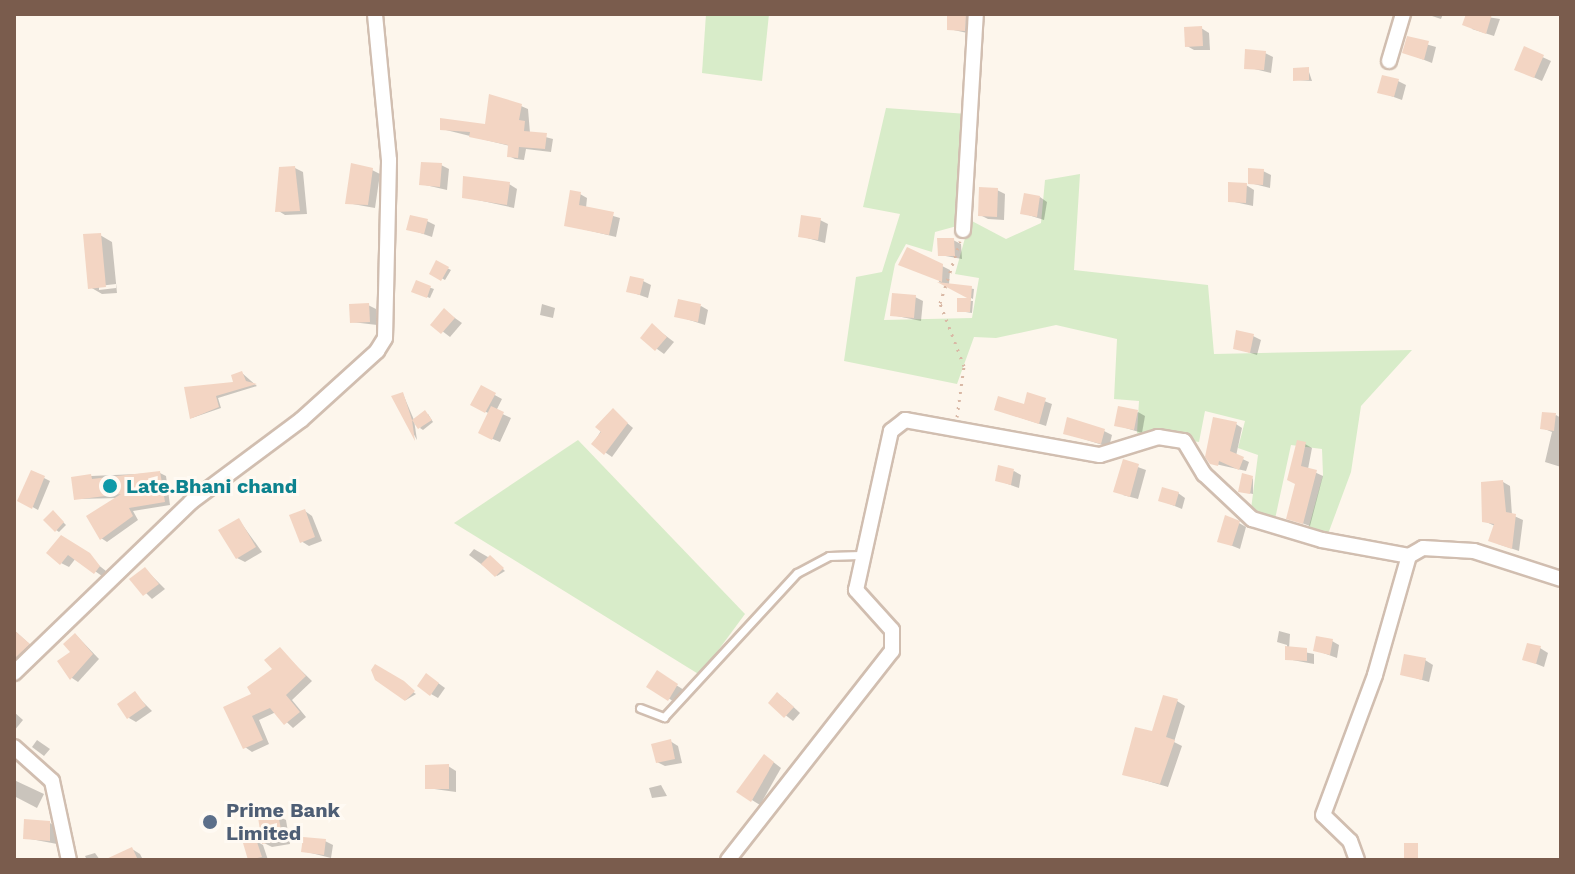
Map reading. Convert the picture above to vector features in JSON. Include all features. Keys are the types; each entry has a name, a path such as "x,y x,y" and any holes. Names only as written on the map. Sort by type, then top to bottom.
{"street":[{"path":"14,673 191,502 301,420 377,351 385,338 389,160 375,14"},
{"path":"963,230 976,14"},
{"path":"1389,61 1403,14"},
{"path":"728,860 892,651 892,630 856,590 860,555 891,431 905,420 1100,455 1158,437 1184,441 1204,474 1252,519 1322,540 1409,556 1423,548 1474,551 1561,579"},
{"path":"1357,860 1350,841 1323,815 1375,675 1409,556"},
{"path":"14,747 52,781 69,860"}],"lane":[{"path":"640,708 664,717 797,573 829,556 860,555"}],"path":[{"path":"956,428 964,366 940,303 963,230"}],"green space":[{"path":"706,14 769,14 762,81 702,73"},
{"path":"886,108 967,114 957,226 935,232 932,252 906,244 895,264 884,320 972,318 979,278 955,274 970,220 1006,239 1041,223 1045,180 1080,174 1074,270 1208,285 1214,354 1412,350 1361,406 1351,472 1328,534 1308,530 1323,475 1322,449 1291,445 1275,519 1251,509 1258,455 1238,448 1245,421 1205,411 1199,442 1137,433 1139,401 1114,399 1117,339 1056,325 996,338 974,337 957,384 844,361 856,277 882,272 900,214 863,207"},
{"path":"578,440 745,614 700,675 454,523"}],"building":[{"path":"947,14 966,14 965,31 947,30"},
{"path":"1466,14 1492,14 1486,34 1462,25"},
{"path":"1202,26 1203,46 1185,47 1184,27"},
{"path":"1407,36 1429,41 1424,60 1402,53"},
{"path":"1524,46 1544,55 1534,78 1514,70"},
{"path":"1245,49 1266,51 1264,70 1244,69"},
{"path":"1309,67 1309,80 1293,81 1293,68"},
{"path":"1382,75 1399,79 1394,97 1377,93"},
{"path":"489,94 522,104 519,120 525,121 524,131 547,133 545,149 519,147 518,158 507,157 508,145 469,137 470,132 440,130 440,118 485,124"},
{"path":"421,162 442,163 440,187 419,185"},
{"path":"351,163 373,168 368,205 345,204"},
{"path":"295,166 300,211 275,212 279,167"},
{"path":"1248,168 1264,169 1263,185 1248,184"},
{"path":"463,176 510,182 507,205 462,198"},
{"path":"1228,182 1247,183 1246,203 1228,202"},
{"path":"979,187 998,188 997,217 978,216"},
{"path":"570,190 581,192 579,205 614,212 609,235 564,226"},
{"path":"1024,193 1040,196 1037,217 1020,214"},
{"path":"410,215 428,219 424,234 406,230"},
{"path":"801,215 821,218 818,240 798,237"},
{"path":"101,233 106,287 88,289 83,234"},
{"path":"937,238 954,238 955,256 938,256"},
{"path":"907,247 943,264 942,282 898,265"},
{"path":"436,260 449,267 441,281 429,274"},
{"path":"630,276 644,279 640,295 626,292"},
{"path":"416,280 431,286 427,298 411,292"},
{"path":"937,282 972,286 970,312 957,312 957,298 967,298"},
{"path":"892,293 916,295 914,318 890,316"},
{"path":"678,299 701,304 698,322 674,317"},
{"path":"369,303 370,322 350,323 349,304"},
{"path":"444,308 455,318 441,334 430,325"},
{"path":"652,323 667,337 655,351 640,338"},
{"path":"1236,330 1254,334 1250,353 1233,349"},
{"path":"242,371 246,381 257,384 216,396 219,407 190,419 184,387 233,382 231,375"},
{"path":"481,385 496,393 485,413 470,405"},
{"path":"403,392 412,420 415,441 391,396"},
{"path":"1027,392 1046,398 1039,424 994,410 998,396 1024,404"},
{"path":"491,406 504,412 492,440 478,433"},
{"path":"1118,406 1138,410 1134,430 1114,426"},
{"path":"613,408 628,423 604,455 591,444 601,432 595,427"},
{"path":"425,410 432,420 418,429 412,420"},
{"path":"1542,412 1556,413 1554,431 1540,429"},
{"path":"1067,417 1105,429 1101,444 1063,434"},
{"path":"1213,417 1237,422 1230,451 1244,457 1239,470 1219,461 1218,466 1210,464 1205,457"},
{"path":"1297,440 1306,442 1301,466 1317,470 1303,524 1286,519 1295,484 1287,480"},
{"path":"1123,459 1139,464 1130,497 1113,492"},
{"path":"998,465 1014,469 1011,485 995,481"},
{"path":"31,470 45,476 32,509 17,501"},
{"path":"160,471 165,502 129,508 133,516 100,540 86,516 121,494 74,500 71,477 91,474 92,479"},
{"path":"1242,473 1253,476 1250,494 1238,492"},
{"path":"1503,480 1506,512 1516,514 1512,549 1488,541 1494,524 1482,522 1481,482"},
{"path":"1162,487 1179,492 1175,506 1158,501"},
{"path":"305,509 315,537 300,543 289,515"},
{"path":"53,510 64,522 55,532 43,520"},
{"path":"1225,515 1240,521 1232,546 1217,542"},
{"path":"239,518 256,547 236,559 218,530"},
{"path":"61,535 90,553 100,566 94,574 68,555 60,565 46,553"},
{"path":"490,555 504,568 495,577 481,564"},
{"path":"145,567 159,584 143,596 129,579"},
{"path":"14,630 30,644 14,659"},
{"path":"75,633 93,654 70,680 57,661 70,652 63,644"},
{"path":"1316,636 1333,639 1330,655 1313,651"},
{"path":"1527,643 1541,646 1536,664 1522,660"},
{"path":"1285,646 1307,648 1307,661 1285,660"},
{"path":"280,647 306,676 286,695 300,712 284,725 270,708 252,716 263,740 243,749 223,707 251,694 247,687 272,669 264,660"},
{"path":"1404,654 1426,658 1422,680 1400,675"},
{"path":"375,664 415,691 405,701 375,680 371,670"},
{"path":"657,670 678,684 668,701 646,687"},
{"path":"426,673 439,683 430,696 417,686"},
{"path":"135,691 146,706 127,719 117,704"},
{"path":"777,692 794,707 784,718 768,703"},
{"path":"1163,695 1178,699 1166,737 1175,740 1160,784 1122,775 1135,727 1152,731"},
{"path":"671,739 675,759 656,763 651,744"},
{"path":"764,754 774,762 751,802 736,792"},
{"path":"449,764 449,789 425,789 425,765"},
{"path":"278,814 283,840 262,844 258,817"},
{"path":"24,819 50,821 50,841 23,839"},
{"path":"303,837 326,839 324,855 301,852"},
{"path":"256,839 262,857 248,860 243,843"},
{"path":"1404,843 1418,843 1418,860 1404,860"},
{"path":"132,847 138,860 104,860"}],"place":[{"name":"Late.Bhani chand","path":"110,486"},
{"name":"Prime Bank Limited","path":"210,822"}]}
